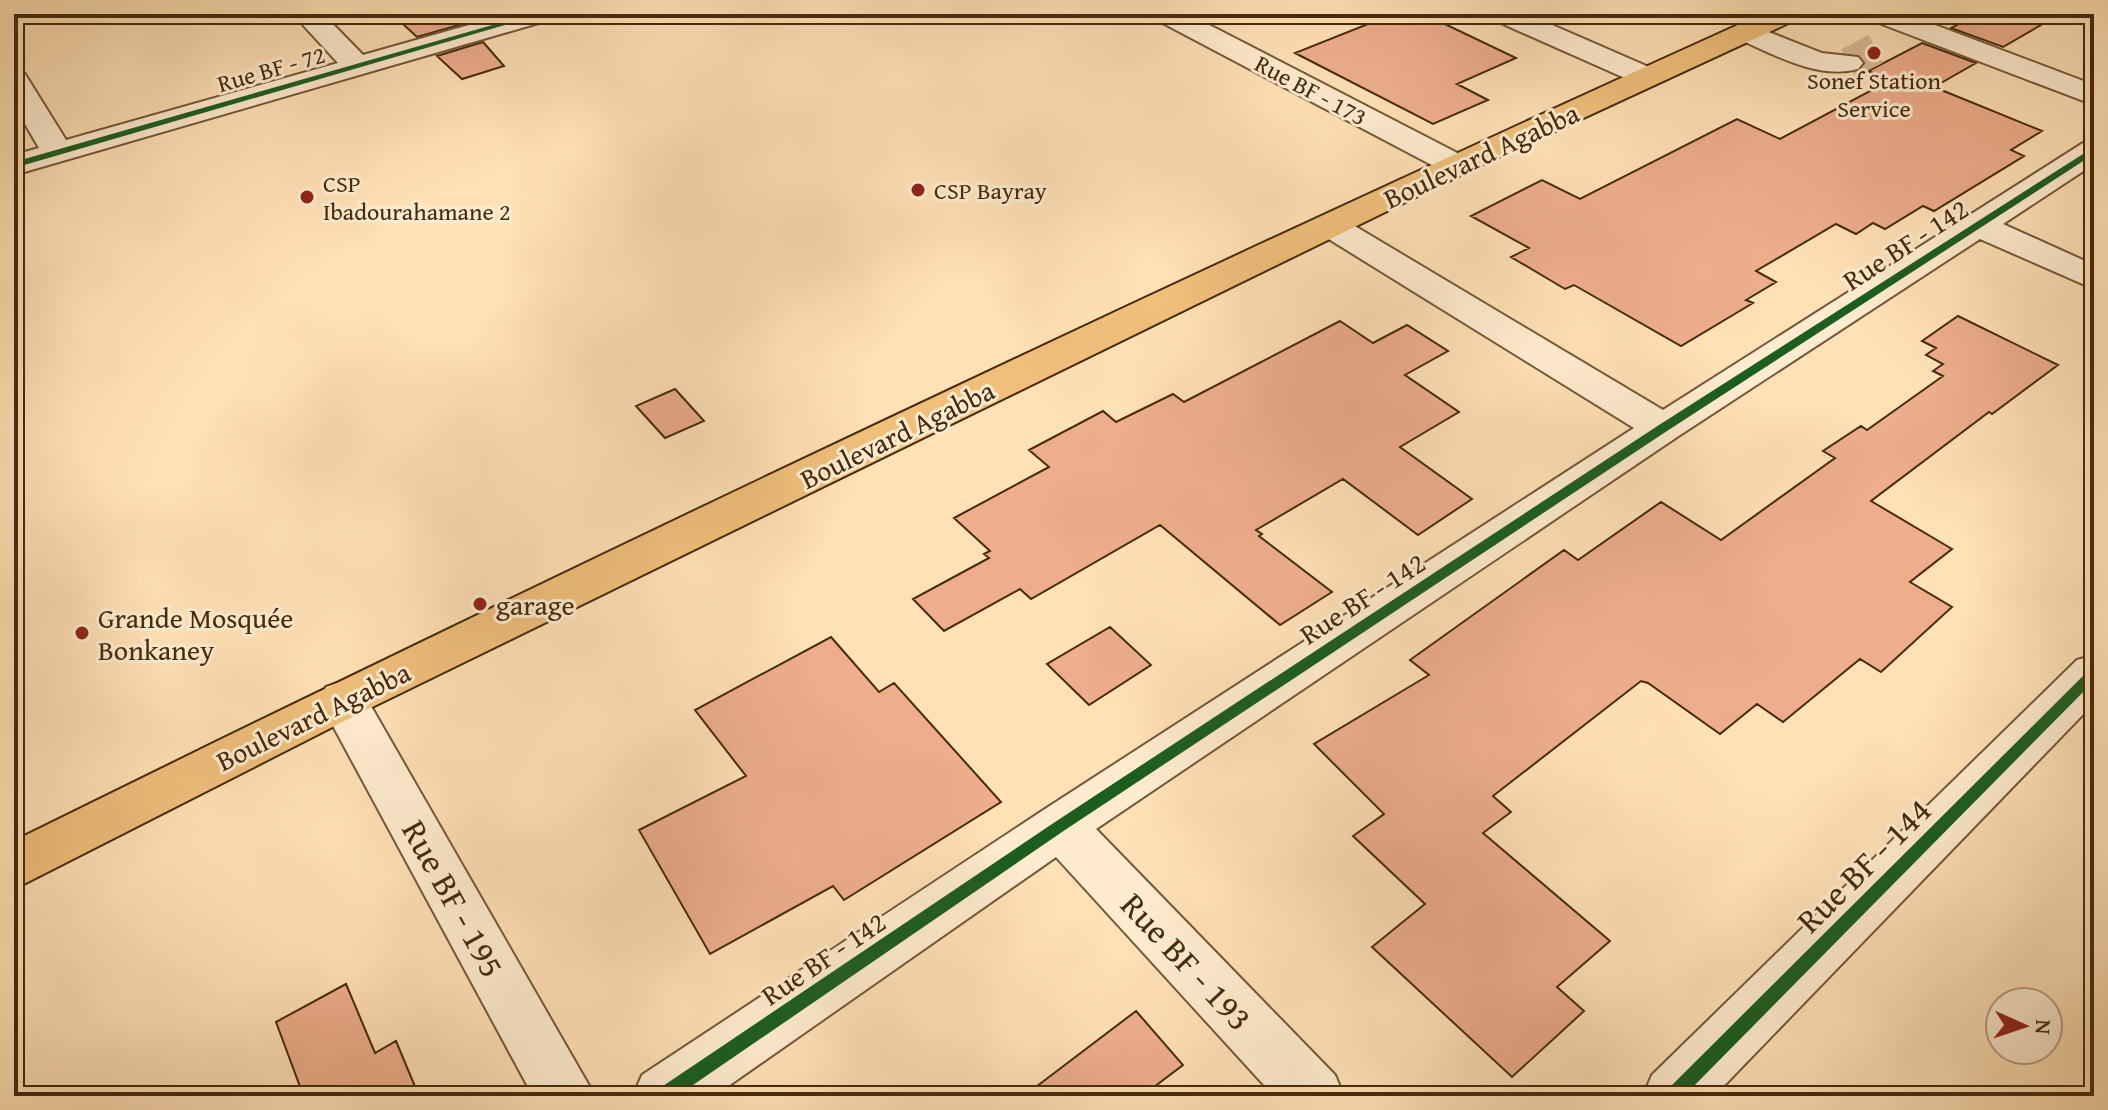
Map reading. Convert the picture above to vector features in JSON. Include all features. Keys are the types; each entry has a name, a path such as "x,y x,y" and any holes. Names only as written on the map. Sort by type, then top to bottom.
{"main road":[{"name":"Boulevard Agabba","path":"14,866 343,700 1456,165 1785,14"}],"street":[{"path":"307,14 358,67"},
{"name":"Rue BF - 72","path":"14,165 539,14"},
{"name":"Rue BF - 173","path":"1167,14 1456,165"},
{"path":"1504,14 1647,77"},
{"path":"1881,14 2094,96"},
{"path":"1888,43 1915,27"},
{"path":"1746,32 1817,61 1848,63"},
{"path":"14,80 58,153"},
{"name":"Rue BF - 142","path":"663,1096 1060,826 1663,428 2094,150"},
{"path":"1331,226 1663,428"},
{"path":"1979,226 2094,278"},
{"name":"Rue BF - 144","path":"1673,1096 2094,673"},
{"name":"Rue BF - 195","path":"343,700 565,1096"},
{"name":"Rue BF - 193","path":"1060,826 1314,1096"}],"building":[{"path":"392,14 459,14 466,23 417,37"},
{"path":"1393,14 1424,14 1516,58 1457,84 1488,100 1433,124 1295,53"},
{"path":"1977,14 2060,14 2003,47 1951,28"},
{"path":"483,42 504,66 462,79 437,56"},
{"path":"1922,43 1976,63 1934,87 2042,131 2011,150 2024,156 1934,211 1923,206 1885,229 1873,223 1856,234 1836,224 1756,271 1776,282 1746,300 1753,303 1681,346 1574,285 1565,289 1511,257 1529,248 1471,216 1542,180 1580,199 1737,119 1780,139 1891,80 1868,71"},
{"path":"1958,316 2058,365 1992,414 1989,412 1871,501 1952,549 1910,582 1952,607 1881,672 1860,659 1783,722 1757,704 1720,734 1641,681 1493,796 1511,812 1483,833 1610,941 1557,987 1584,1011 1512,1077 1372,947 1425,904 1353,836 1384,814 1314,744 1429,675 1410,660 1564,550 1578,560 1661,502 1721,540 1835,458 1823,451 1861,426 1867,430 1943,376 1933,371 1943,364 1926,355 1936,348 1922,341"},
{"path":"1340,321 1373,343 1407,325 1448,351 1405,375 1459,412 1400,447 1472,499 1418,535 1343,479 1256,530 1262,534 1259,536 1332,592 1280,625 1160,525 1031,599 1020,589 944,631 913,599 989,558 984,554 990,551 954,518 1049,467 1029,450 1103,411 1116,422 1173,394 1184,402"},
{"path":"675,389 704,421 665,438 636,406"},
{"path":"1110,627 1151,665 1089,705 1047,664"},
{"path":"831,637 879,692 894,683 1001,802 844,900 833,886 710,954 639,830 746,776 695,710"},
{"path":"346,984 375,1053 396,1041 419,1096 295,1096 302,1092 276,1022"},
{"path":"1136,1011 1183,1065 1142,1096 1024,1096"}],"tunnel":[{"path":"1848,63 1888,43"}],"cycle path":[{"path":"14,165 539,14"},
{"path":"663,1096 1060,826 1663,428 2094,150"},
{"path":"1673,1096 2094,673"}],"place":[{"name":"Sonef Station Service","path":"1874,53"},
{"name":"CSP Bayray","path":"918,190"},
{"name":"CSP Ibadourahamane 2","path":"307,197"},
{"name":"garage","path":"480,604"},
{"name":"Grande Mosquée Bonkaney","path":"82,633"}]}
